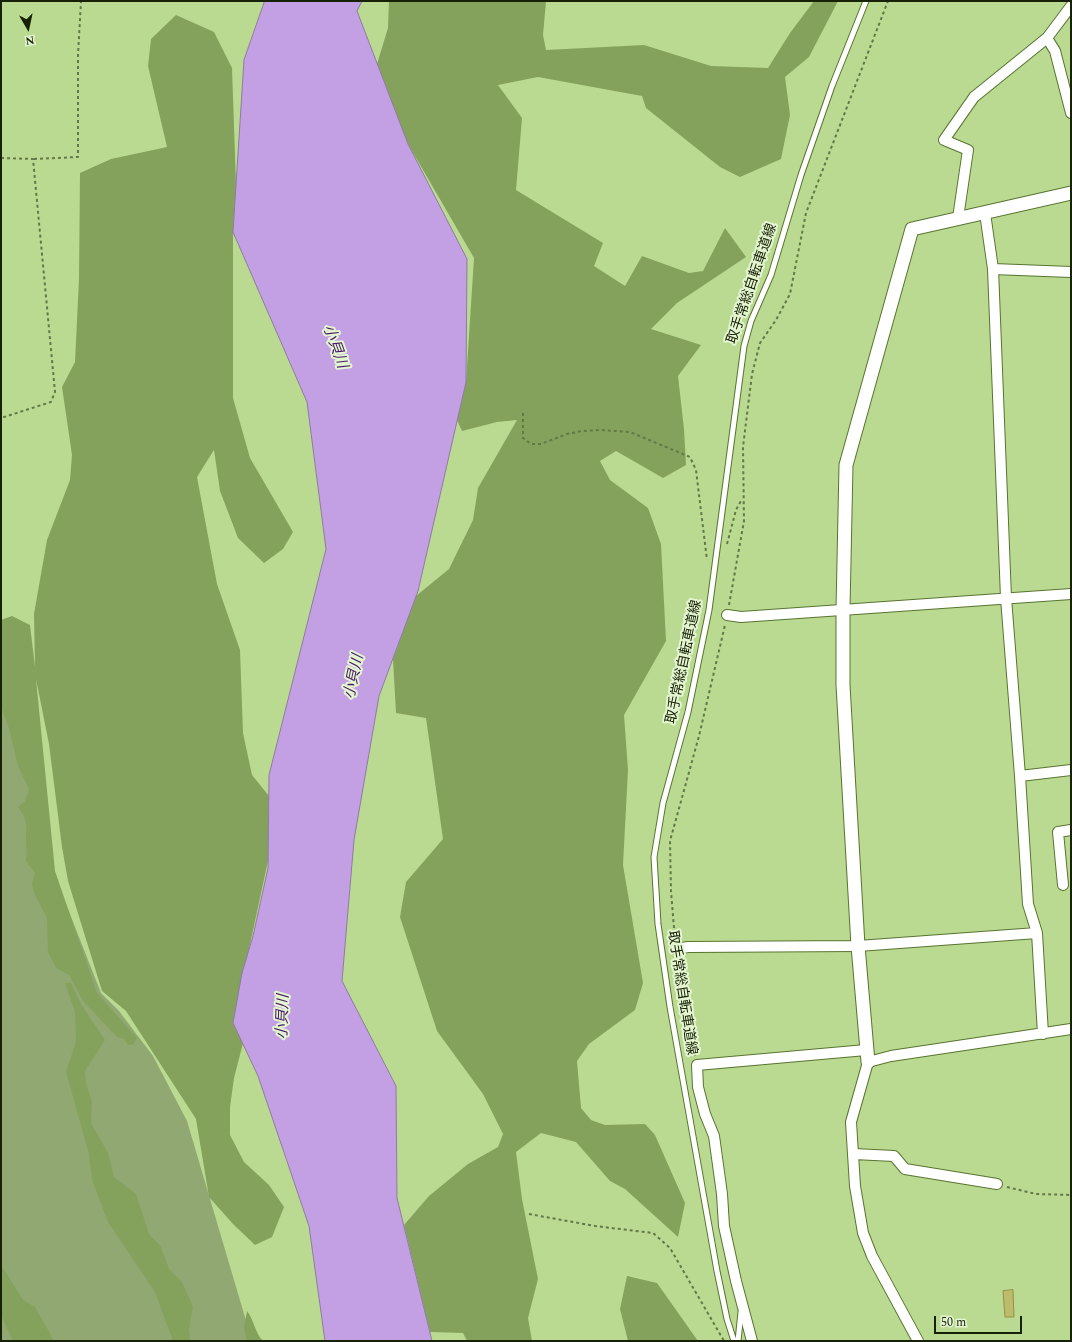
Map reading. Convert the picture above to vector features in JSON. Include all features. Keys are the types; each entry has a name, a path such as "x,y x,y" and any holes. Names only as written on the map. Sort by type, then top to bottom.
{"street":[{"path":"958,218 968,150 944,140 974,97 1047,38 1071,6"},
{"path":"1047,38 1055,51 1071,113"},
{"path":"918,1341 872,1256 863,1233 855,1186 851,1122 867,1056 858,946 843,685 846,465 912,229 1071,193"},
{"path":"985,213 993,269 1006,598 1028,904 1038,933 1043,1034"},
{"path":"993,269 1071,272"},
{"path":"727,615 741,616 1071,594"},
{"path":"1020,776 1071,770"},
{"path":"1063,885 1058,832 1071,830"},
{"path":"676,949 688,947 858,946 1038,933"},
{"path":"752,1341 736,1281 724,1226 722,1194 714,1136 705,1114 698,1087 696,1065 892,1056 1071,1029"},
{"path":"854,1154 894,1156 905,1169 996,1184"}],"lane":[{"name":"取手常総自転車道線","path":"734,1341 727,1319 717,1271 670,1007 658,924 654,857 663,803 688,712 702,651 716,569 744,346 751,321 771,275 801,175 832,86 866,1"},
{"path":"738,1341 742,1301"}],"path":[{"path":"1,158 33,159 78,157 78,55 81,1"},
{"path":"696,1065 676,949 671,891 670,841 699,736 727,615 744,521 742,463 744,423 752,374 760,343 776,320 790,294 806,213 888,1"},
{"path":"1,418 51,402 55,392 33,159"},
{"path":"523,413 523,438 531,444 541,444 566,434 582,431 630,432 690,457 696,470 708,566 716,569"},
{"path":"725,550 734,523 736,510 743,498"},
{"path":"996,1184 1036,1194 1071,1195"},
{"path":"529,1214 595,1226 653,1233 670,1248 724,1341"}],"green space":[{"path":"389,1 546,1 543,35 546,50 644,45 711,66 768,68 790,33 814,1 838,1 809,57 785,77 790,115 781,159 740,177 720,167 646,108 642,96 538,77 498,85 522,118 516,190 603,243 594,266 625,286 642,256 689,273 703,271 725,228 746,257 677,303 651,329 701,345 678,376 684,429 686,465 663,478 616,451 600,461 610,480 648,508 661,544 666,641 624,715 628,770 623,865 643,983 635,1010 589,1044 577,1061 581,1108 591,1120 605,1125 645,1124 655,1135 685,1203 678,1237 625,1189 610,1181 576,1142 541,1133 516,1152 522,1199 538,1279 528,1318 532,1341 467,1341 463,1333 430,1332 404,1225 429,1196 468,1164 498,1147 503,1134 483,1094 437,1031 400,917 406,882 443,839 426,718 396,713 393,659 416,596 449,569 473,520 478,488 517,420 497,422 462,431 457,420 466,382 474,258 408,144 377,64 388,28"},
{"path":"176,15 214,32 232,68 236,184 233,232 233,398 250,458 293,532 283,549 264,563 238,538 220,491 214,450 197,477 217,584 240,650 243,733 252,775 269,796 268,861 233,1023 243,1043 234,1078 230,1107 230,1135 244,1162 269,1185 284,1207 272,1237 255,1245 233,1224 209,1197 196,1119 126,1011 102,991 68,881 62,847 49,744 36,679 55,871 97,993 137,1038 134,1044 128,1045 124,1039 117,1037 83,1001 69,975 56,968 48,952 47,918 34,893 32,884 35,873 26,861 26,824 18,807 25,801 29,789 18,766 8,725 1,707 1,620 12,616 30,625 35,667 34,614 47,540 70,480 72,455 62,387 75,362 79,279 80,173 111,159 167,147 148,66 151,39"},
{"path":"1,620 53,871 101,993 119,1011 153,1056 187,1121 252,1341 1,1341"},
{"path":"65,983 71,983 81,1004 105,1040 85,1071 86,1083 92,1101 91,1123 108,1153 114,1177 136,1194 149,1234 161,1247 169,1269 182,1282 193,1307 189,1329 190,1341 173,1341 155,1292 108,1222 92,1180 89,1154 66,1072 76,1041 75,1012"},
{"path":"1,1265 23,1300 35,1307 54,1341 13,1341 1,1315"},
{"path":"627,1276 657,1283 698,1341 628,1341 620,1309"},
{"path":"247,1311 260,1338 263,1341 247,1341 244,1327"}],"water":[{"name":"小貝川","path":"265,1 362,1 357,11 408,144 467,259 466,382 418,591 379,696 354,840 342,981 396,1086 397,1198 432,1341 325,1341 309,1226 258,1076 233,1023 242,973 253,936 268,868 269,775 326,549 307,402 233,232 244,60"}],"building":[{"path":"1013,1290 1014,1317 1005,1317 1003,1291"}]}
